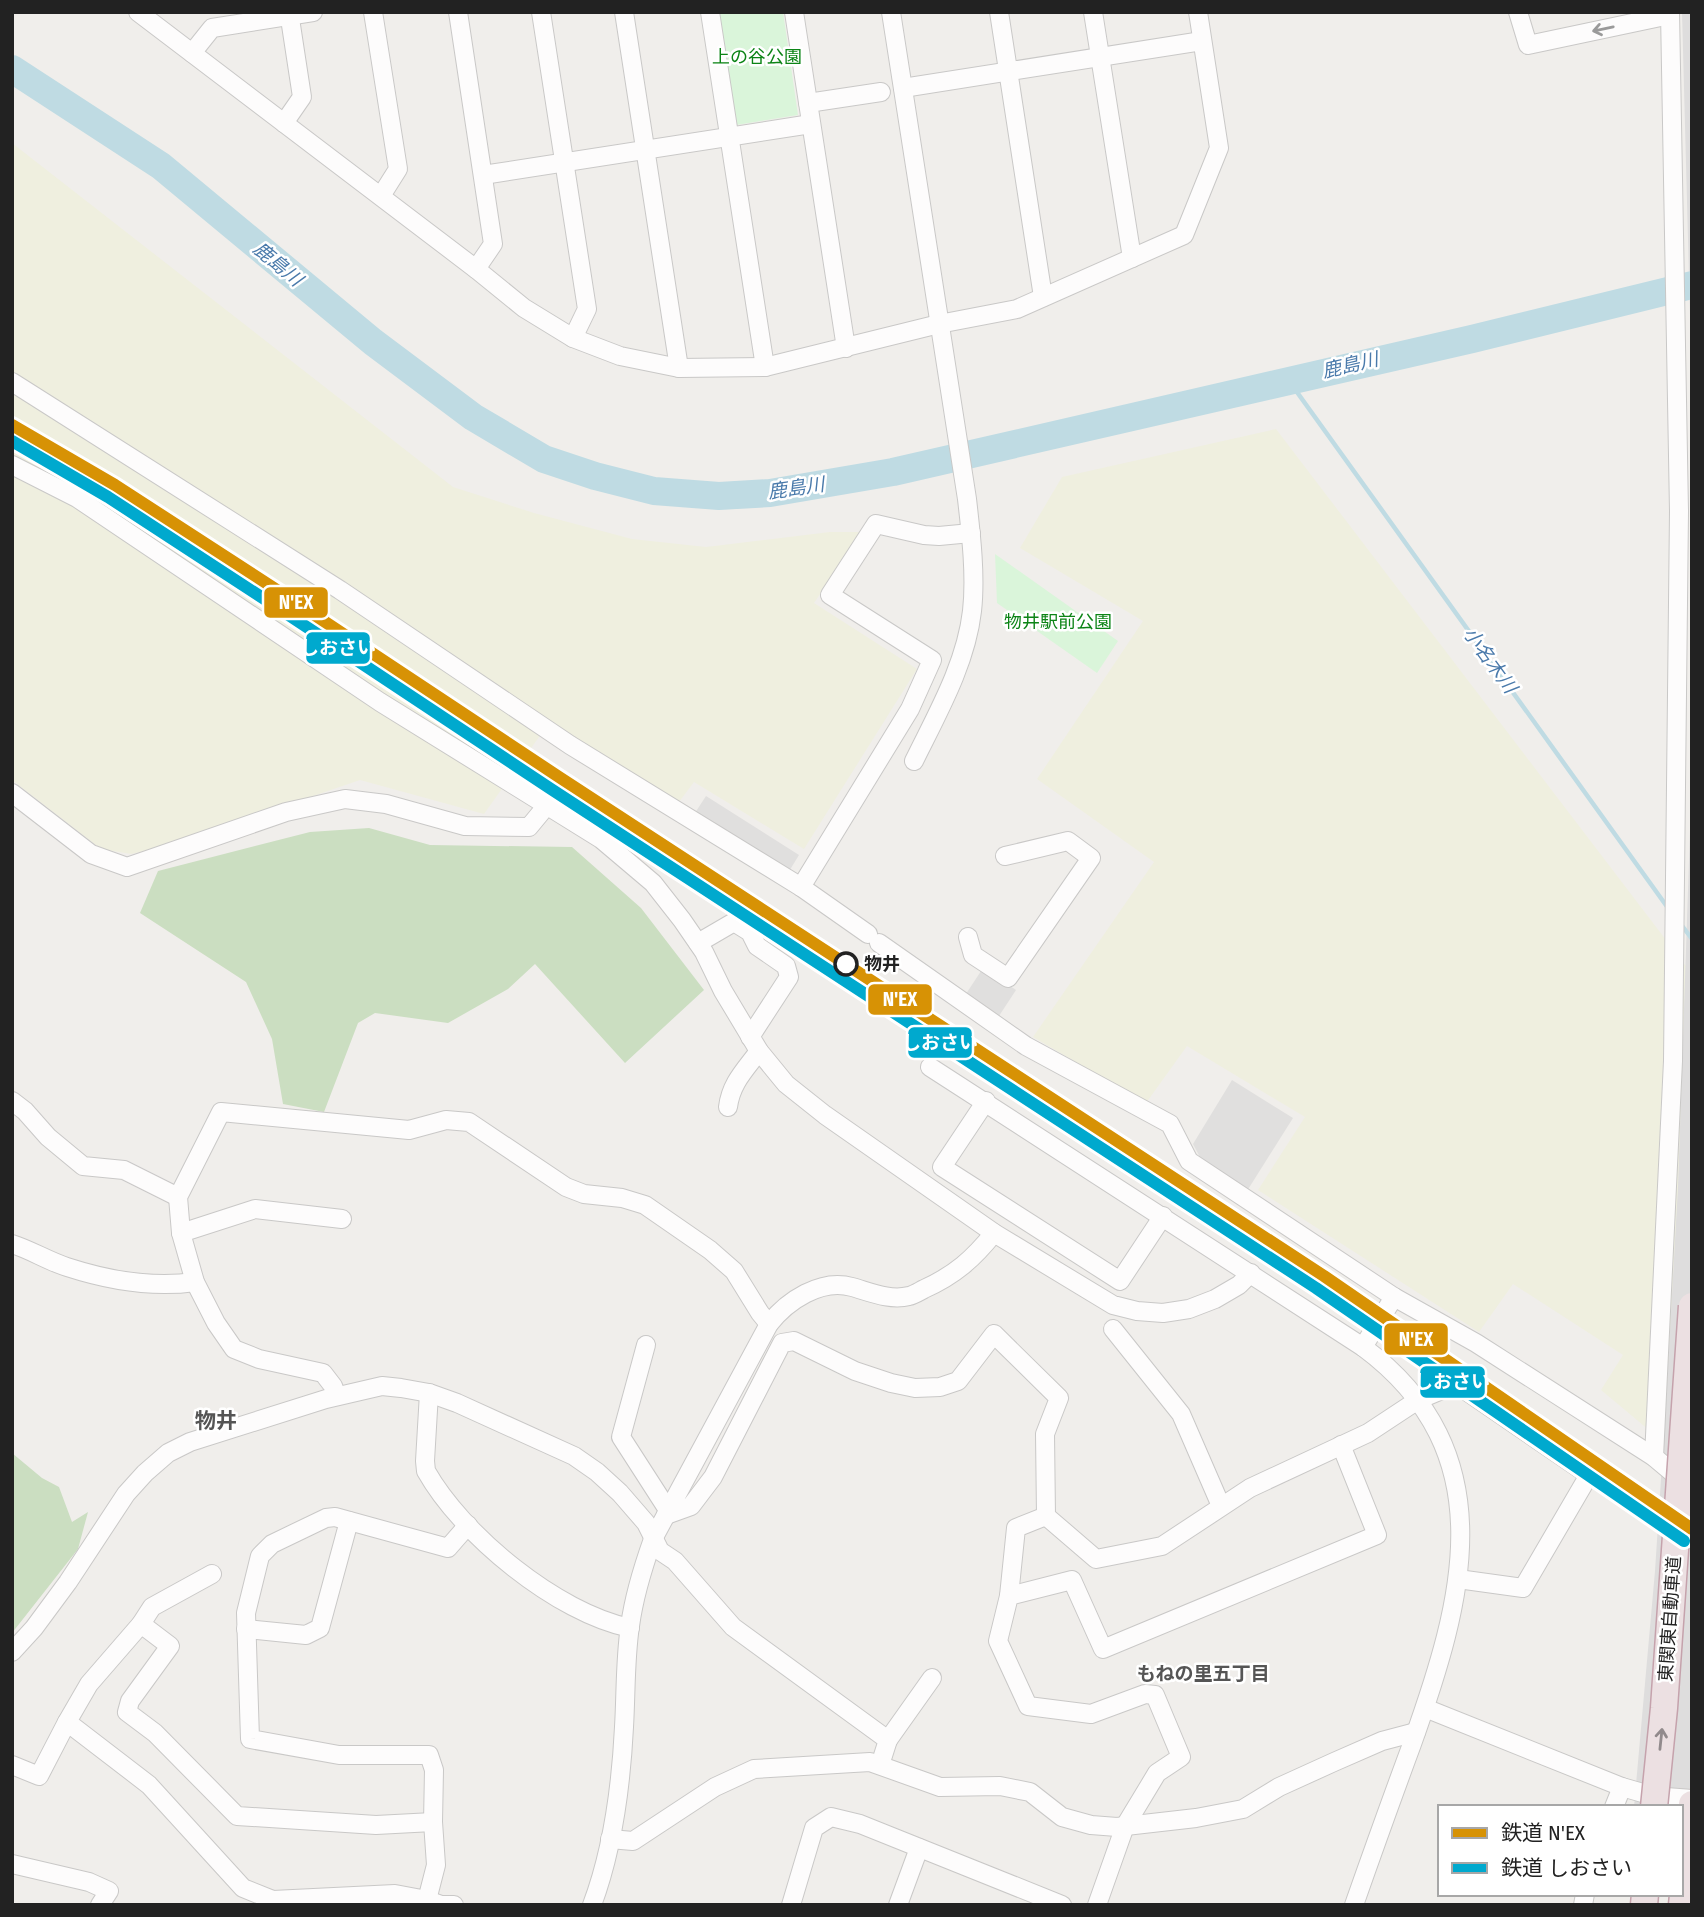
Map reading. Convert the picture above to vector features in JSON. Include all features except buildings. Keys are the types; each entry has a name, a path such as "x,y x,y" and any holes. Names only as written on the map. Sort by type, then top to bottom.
{"highway":[{"name":"東関東自動車道","path":"1654,1805 1664,1708 1692,1306"},
{"path":"1683,1895 1692,1804"}],"street":[{"path":"138,12 524,308 573,338 620,356 679,368 765,367 939,324 1017,309 1184,235 1219,148 1198,12"},
{"path":"192,53 212,28 313,12"},
{"path":"373,12 398,169 381,197"},
{"path":"458,12 493,244 476,269"},
{"path":"541,12 587,309 573,338"},
{"path":"624,12 679,368"},
{"path":"710,12 765,367"},
{"path":"794,12 846,348"},
{"path":"891,12 971,533 972,611 963,650 950,687 914,761"},
{"path":"999,12 1043,298"},
{"path":"1093,12 1132,258"},
{"path":"1518,12 1528,45 1670,13 1679,511 1674,1061 1654,1457"},
{"path":"284,123 302,97 289,14"},
{"path":"902,88 1202,41"},
{"path":"808,103 881,92"},
{"path":"483,175 811,124"},
{"path":"12,382 340,590 570,745 801,887 1026,1046 1170,1124 1189,1161 1394,1297 1476,1343 1654,1457 1692,1488"},
{"path":"12,465 76,498 380,702 601,839 653,883 698,943 755,1044 786,1084 825,1115 994,1233 1113,1305 1137,1311 1163,1313 1189,1310 1225,1294 1251,1273"},
{"path":"801,887 910,709 932,660 830,595 876,524 924,535 971,533"},
{"path":"12,793 92,854 127,867 286,812 345,799 387,804 465,826 529,827 548,804"},
{"path":"968,937 973,955 1008,978 1091,858 1068,841 1004,856"},
{"path":"698,943 734,922 750,932 757,946 786,965 789,977 730,1092 728,1107"},
{"path":"930,1067 1363,1347 1390,1367 1428,1413 1453,1467 1461,1538 1458,1579 1452,1614 1425,1708 1354,1905"},
{"path":"12,1101 25,1111 48,1137 83,1166 124,1170 178,1196"},
{"path":"986,1101 942,1167 1120,1281 1163,1216"},
{"path":"337,1396 323,1373 259,1359 234,1349 216,1323 195,1282 181,1233 178,1196 221,1112 409,1130 446,1120 469,1122 566,1187 584,1194 622,1198 645,1205 710,1250 734,1271 769,1324"},
{"path":"181,1233 255,1209 342,1219"},
{"path":"665,1220 681,1222 689,1218"},
{"path":"592,1905 610,1839 623,1742 630,1628 635,1597 653,1539 769,1324 794,1298 828,1285 850,1286 872,1294 909,1296 954,1275 994,1233"},
{"path":"12,1244 66,1267 129,1282 177,1285 195,1282"},
{"path":"1363,1347 1394,1297"},
{"path":"1113,1329 1181,1414 1221,1506"},
{"path":"667,1513 691,1506 713,1477 782,1343 794,1341 855,1371 891,1383 915,1388 940,1387 958,1381 994,1334 1059,1398 1045,1434 1046,1516 1096,1559 1162,1546 1250,1488 1368,1433 1418,1401 1456,1384 1589,1475 1523,1588 1458,1579"},
{"path":"646,1345 621,1437 667,1513"},
{"path":"12,1652 41,1619 126,1494 168,1453 190,1442 337,1396 382,1387 429,1393 457,1403 573,1456 620,1493 646,1523 660,1550 675,1561 733,1627 888,1740"},
{"path":"429,1393 426,1471 468,1525 502,1558 580,1612 630,1628"},
{"path":"1009,1596 1072,1580 1103,1649 1377,1535 1341,1445"},
{"path":"1046,1516 1017,1528 1009,1596 998,1641 1028,1706 1091,1714 1145,1693 1155,1695 1181,1757 1157,1773 1125,1826 1097,1905"},
{"path":"436,1903 434,1770 429,1755 338,1755 250,1739 246,1613 260,1556 272,1544 326,1518 335,1517 448,1548 468,1525"},
{"path":"246,1629 306,1635 320,1628 349,1521"},
{"path":"12,1765 39,1776 89,1684 141,1624 152,1607 212,1574"},
{"path":"141,1624 170,1646 130,1701 127,1712 155,1733 237,1816 376,1825 433,1822"},
{"path":"880,1765 888,1740 932,1678"},
{"path":"1425,1708 1622,1787 1653,1796 1692,1798"},
{"path":"67,1722 149,1785 243,1888 273,1900 300,1902 395,1894 454,1905"},
{"path":"610,1839 633,1841 715,1787 754,1769 870,1762 940,1787 1000,1786 1030,1792 1062,1817 1091,1825 1125,1826 1196,1818 1243,1809 1279,1787 1334,1762 1382,1741 1416,1732"},
{"path":"1615,1805 1622,1787"},
{"path":"791,1905 814,1828 831,1817 860,1824 1062,1905"},
{"path":"898,1905 919,1848"},
{"path":"12,1864 89,1882 109,1891 100,1905"}],"green space":[{"name":"上の谷公園","path":"718,12 783,12 798,115 736,125"},
{"path":"12,143 453,487 534,513 632,539 706,547 830,532 862,532 814,603 917,669 804,849 694,782 673,810 549,723 484,814 360,780 170,845 131,854 101,849 12,780"},
{"path":"1276,429 1692,974 1692,1466 1601,1390 1623,1355 1513,1284 1479,1332 1258,1190 1305,1117 1187,1046 1146,1103 1033,1037 1154,862 1037,779 1143,621 1020,548 1062,477"},
{"name":"物井駅前公園","path":"995,554 1118,641 1097,673 997,603"},
{"path":"369,828 430,845 572,847 641,908 704,990 625,1063 535,964 508,989 448,1023 375,1013 358,1023 324,1112 283,1104 272,1039 246,982 140,913 158,871 310,832"},
{"path":"12,1453 42,1478 59,1487 72,1522 88,1512 78,1549 12,1633"}],"shaded area":[{"path":"706,796 799,855 788,873 693,816"},
{"path":"983,968 1016,990 997,1019 964,997"},
{"path":"1232,1080 1293,1118 1247,1191 1202,1161 1193,1144"}],"pier":[{"path":"1682,12 1692,12 1692,737 1691,353"},
{"path":"1692,771 1692,1839 1683,1805 1634,1805 1655,1571 1678,1187"}],"waterway":[{"name":"鹿島川","path":"12,69 161,166 373,342 473,417 544,459 654,491 719,496 770,493 893,472 1472,339 1692,285"},
{"name":"小名木川","path":"1289,381 1668,908"},
{"name":"小名木川","path":"1680,923 1692,939"}],"rail line":[{"name":"N'EX","path":"12,425 115,485 280,592 1324,1276 1692,1529"},
{"name":"しおさい","path":"12,441 108,497 1316,1288 1684,1541"}],"place":[{"name":"物井","path":"846,964"}],"district":[{"name":"物井","path":"216,1421"},
{"name":"もねの里五丁目","path":"1203,1673"}]}
